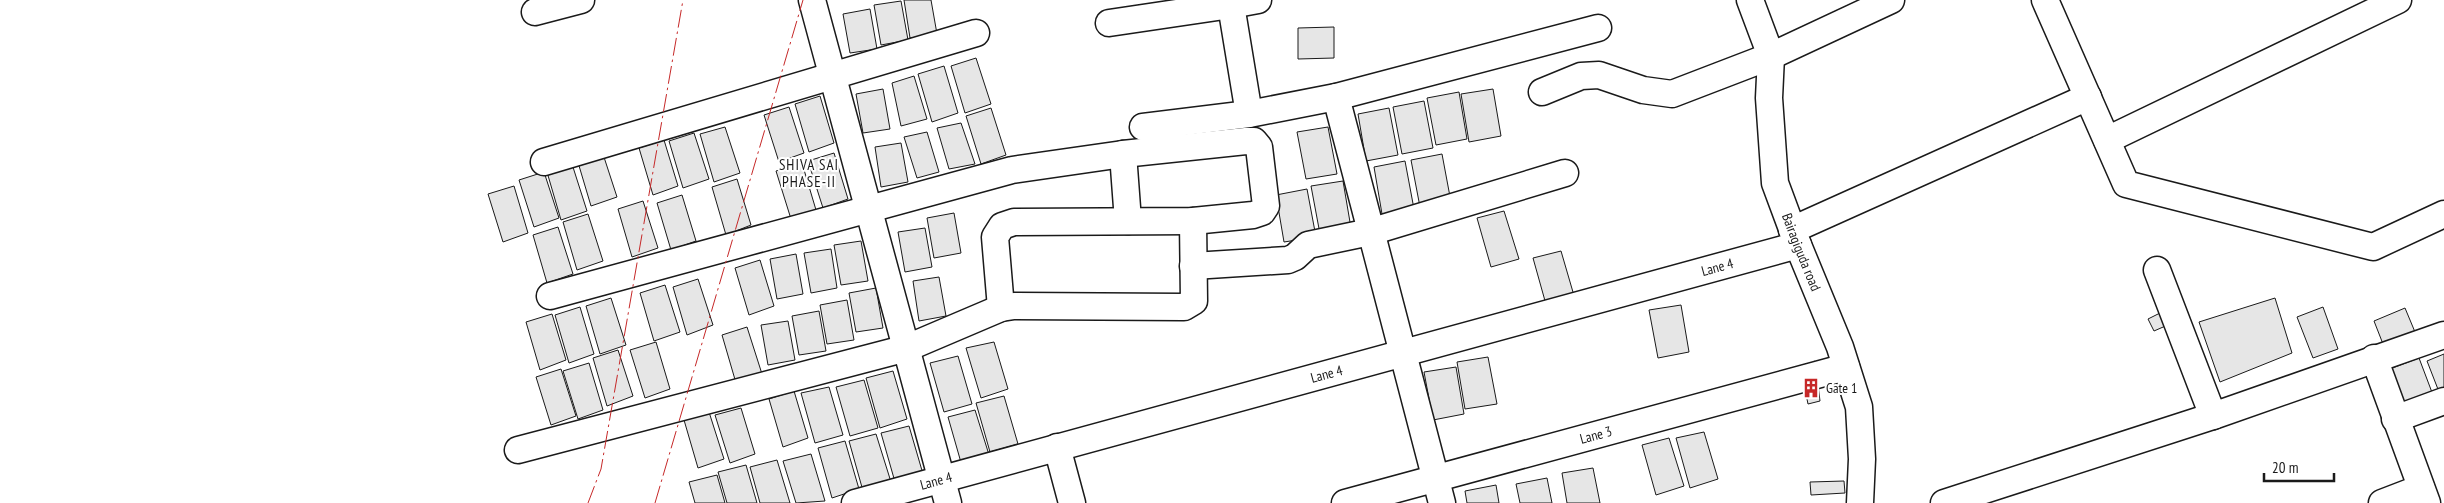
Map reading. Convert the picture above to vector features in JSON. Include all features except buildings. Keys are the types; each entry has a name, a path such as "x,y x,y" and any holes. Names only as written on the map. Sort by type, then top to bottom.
{"street":[{"path":"535,12 581,0"},
{"path":"812,0 831,76 908,348 946,491"},
{"path":"1109,23 1258,0"},
{"name":"Bairagiguda road","path":"1750,0 1771,56 1769,98 1775,183 1846,367 1859,407 1862,459 1860,503"},
{"path":"1542,92 1581,76 1599,75 1643,90 1672,94 1771,56 1891,0"},
{"path":"2045,0 2126,184 2373,246 2444,214"},
{"path":"2107,140 2398,0"},
{"path":"1231,5 1248,114"},
{"path":"1143,127 1248,114 1336,97 1598,28"},
{"path":"544,162 976,33"},
{"path":"1336,97 1442,503"},
{"name":"Lane 4","path":"855,503 946,491 1057,447 1402,353 1795,238 2088,97"},
{"path":"550,296 1012,170 1123,154 1254,141 1259,147 1266,206 1262,212 1253,216 1192,221 1014,222 1002,226 995,237 1001,308"},
{"path":"1123,154 1128,221"},
{"path":"1193,266 1288,260 1295,257 1308,245 1370,232 1565,173"},
{"path":"518,450 908,348 1001,308 1014,306 1184,307 1194,302 1192,221"},
{"path":"2157,270 2214,416"},
{"path":"1944,503 2214,416 2374,358 2444,335"},
{"path":"2374,358 2424,496 2382,503"},
{"name":"Lane 3","path":"1345,503 1434,477 1846,367"},
{"path":"2395,419 2444,401"},
{"path":"1057,447 1072,503"}],"power":[{"path":"588,503 601,469 683,0"},
{"path":"655,503 803,0"}],"place":[{"name":"Gate 1","path":"1811,388"}],"district":[{"name":"SHIVA SAI PHASE-II","path":"809,174"}]}
